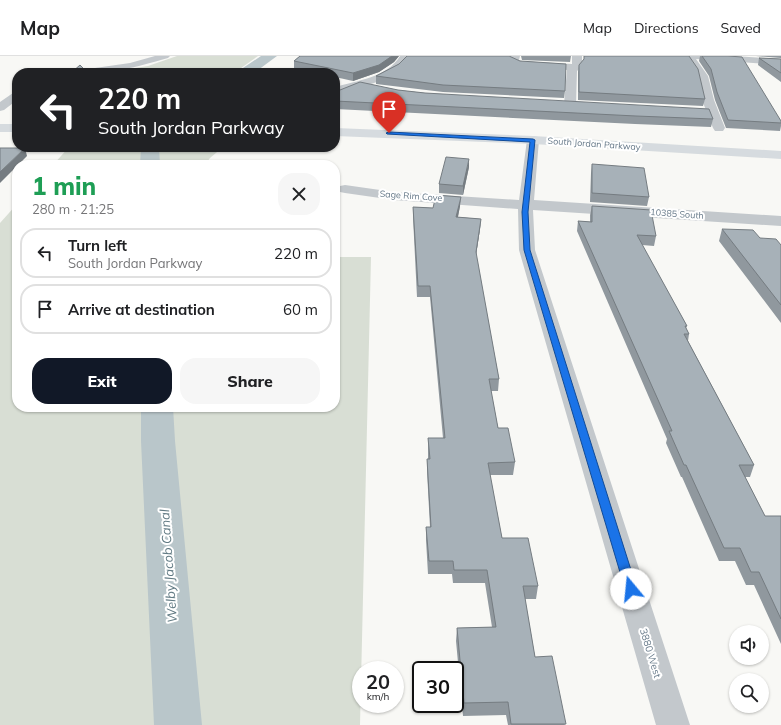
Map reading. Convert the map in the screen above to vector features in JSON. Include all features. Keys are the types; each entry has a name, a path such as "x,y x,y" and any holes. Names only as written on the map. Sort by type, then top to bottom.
{"main road":[{"path":"0,128 12,128"},
{"name":"South Jordan Parkway","path":"340,132 533,140 781,156"}],"street":[{"path":"117,68 131,66 165,56"},
{"path":"340,89 390,72 402,62 405,56"},
{"path":"515,56 514,62 521,64 574,67"},
{"path":"555,103 574,104 574,67 577,66 577,56"},
{"path":"689,56 781,62"},
{"path":"689,56 703,76 712,112 719,128"},
{"path":"756,60 773,72"},
{"path":"357,84 376,88"},
{"path":"0,108 12,99"},
{"path":"697,111 712,112"},
{"name":"3880 West","path":"533,140 526,204 525,235 527,250 673,725"},
{"name":"Sage Rim Cove","path":"345,189 394,196 526,204"},
{"name":"10385 South","path":"526,204 781,221"}],"shaded area":[{"path":"177,56 258,56 241,68 136,68 148,66"},
{"path":"65,152 217,152 209,160 57,160"},
{"path":"12,210 12,412 340,412 340,257 371,257 362,661 352,661 352,713 360,713 360,725 0,725 0,223"}],"building":[{"path":"300,56 392,56 379,65 353,73 340,70 340,68 328,68 294,61"},
{"path":"407,56 509,56 520,61 566,64 565,91 443,85 376,76 399,64"},
{"path":"584,56 689,56 698,69 705,99 579,92 579,65 584,59"},
{"path":"702,56 742,57 781,123 728,120 717,92 711,69"},
{"path":"759,58 781,59 781,73"},
{"path":"360,82 398,90 425,93 709,109 713,119 340,101 340,90"},
{"path":"0,148 12,148 12,152 21,152 12,160 0,172"},
{"path":"446,157 469,159 463,186 439,184"},
{"path":"592,164 644,168 649,197 592,193"},
{"path":"436,195 461,197 456,217 481,219 476,252 499,379 489,379 498,428 508,428 515,462 488,463 502,538 528,538 538,586 523,586 535,657 552,656 566,724 511,724 508,702 464,703 464,661 460,661 457,628 496,627 487,570 454,570 453,561 429,561 426,527 431,527 427,459 430,459 428,438 445,438 430,286 418,286 413,207 433,208"},
{"path":"592,206 651,210 656,236 637,235 687,326 685,326 689,334 684,334 754,465 739,465 765,516 781,516 781,619 759,572 751,572 740,548 724,548 686,465 684,465 669,431 672,431 578,221 592,222"},
{"path":"722,229 753,230 760,238 776,239 781,245 781,305"}],"waterway":[{"name":"Welby Jacob Canal","path":"252,68 270,56"},
{"name":"Welby Jacob Canal","path":"150,152 150,160"},
{"name":"Welby Jacob Canal","path":"157,412 178,725"}],"route":[{"path":"389,133 533,140 525,212 527,250 631,589"}]}
